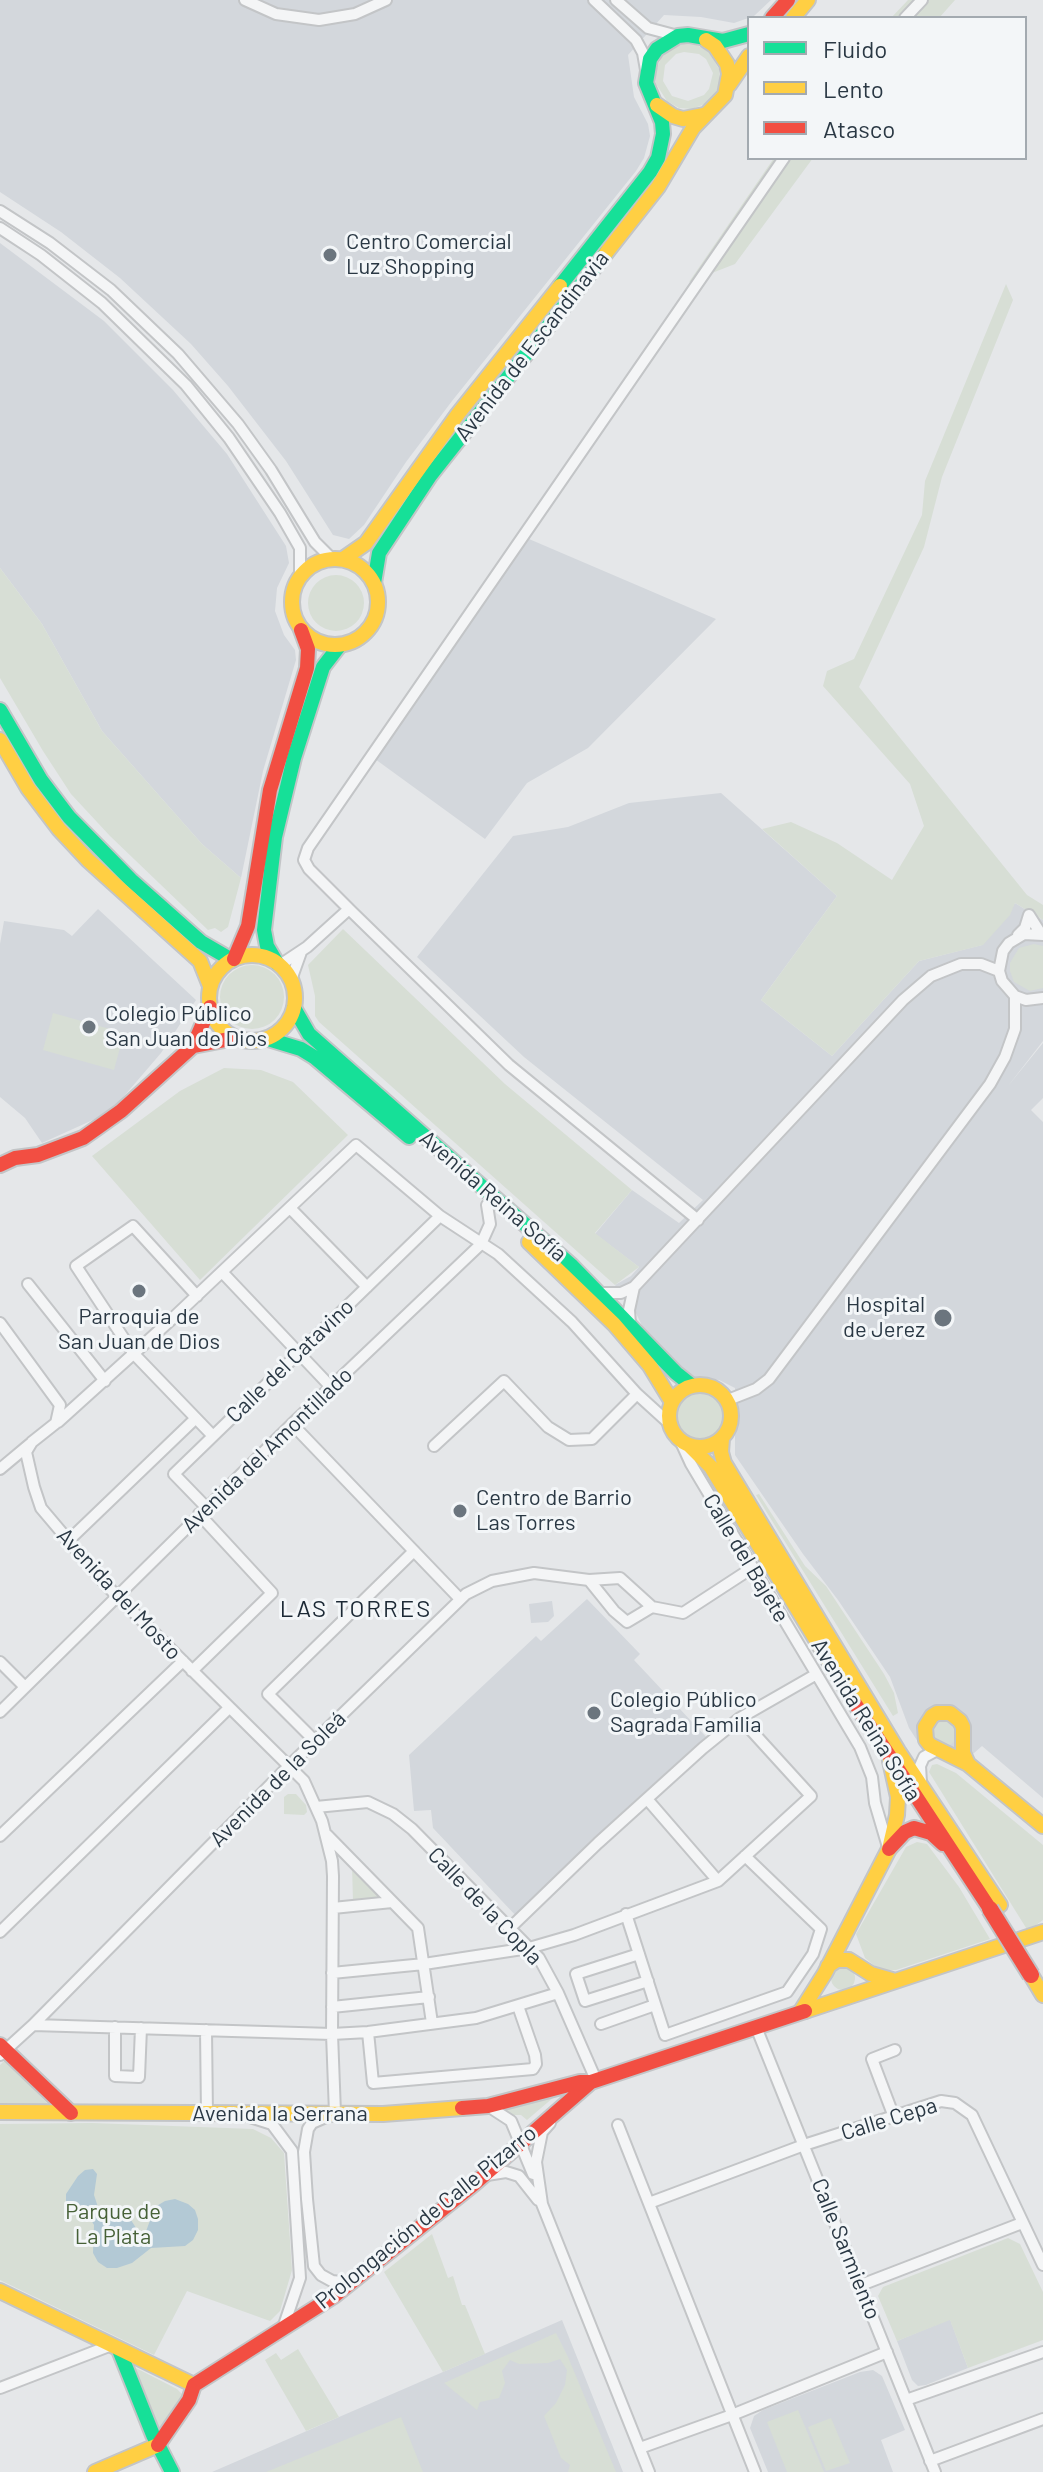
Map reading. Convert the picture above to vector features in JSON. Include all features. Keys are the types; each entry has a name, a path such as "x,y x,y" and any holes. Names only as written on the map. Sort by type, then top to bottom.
{"main road":[{"path":"774,16 788,0"},
{"path":"795,16 808,0"},
{"path":"706,40 723,41 747,35"},
{"path":"646,71 657,49 678,36 697,36 715,46 727,64 728,85"},
{"name":"Avenida de Escandinavia","path":"340,645 362,636 370,628 378,606 374,583 379,553 430,476 658,187 686,137 704,115 720,103 728,85 747,59"},
{"name":"Avenida de Escandinavia","path":"300,576 309,567 337,559 366,543 458,414 650,172 662,146 663,134 656,104 649,94 646,71"},
{"path":"656,104 683,119 704,115"},
{"path":"337,559 361,567 374,583"},
{"path":"210,986 217,972 233,959 248,926 270,790 307,668 308,649 292,609 295,586 300,576"},
{"path":"301,630 319,643 340,645"},
{"path":"291,980 267,946 264,930 275,837 294,758 323,667 340,645"},
{"path":"0,710 41,780 69,817 131,880 201,942 233,959 256,955 278,964"},
{"path":"0,740 28,788 59,829 99,871 200,961 210,986 210,1007 218,1026 235,1038"},
{"name":"Avenida Reina Sofía","path":"291,980 295,994 294,1008 309,1034 571,1265 691,1385"},
{"path":"5,1158 38,1155 83,1138 121,1111 193,1046 210,1007"},
{"path":"268,1039 289,1021 294,1008"},
{"name":"Avenida Reina Sofía","path":"193,1046 235,1038 255,1042 268,1039 301,1049 314,1057 487,1205 614,1324 650,1366 672,1402"},
{"path":"691,1385 708,1385 723,1393 728,1400 731,1420 722,1439 707,1446 685,1443 670,1424 672,1402 691,1385"},
{"name":"Avenida Reina Sofía","path":"722,1439 724,1463 898,1751 1038,1972 1043,1995"},
{"name":"Avenida Reina Sofía","path":"685,1443 711,1467 889,1757 950,1851 995,1907"},
{"path":"968,1764 963,1753 963,1727 956,1716 937,1713 927,1721 925,1734 930,1745 968,1764 1043,1826"},
{"path":"941,1750 953,1749 962,1739"},
{"path":"800,2013 889,1849 898,1797 889,1757"},
{"path":"889,1849 905,1832 919,1828 931,1833 950,1851"},
{"path":"826,1970 826,1986 840,1997 850,1996 861,1985 849,1925"},
{"path":"594,2081 1043,1932"},
{"path":"826,1970 843,1959 892,1981"},
{"path":"2,2050 71,2113"},
{"name":"Prolongación de Calle Pizarro","path":"158,2445 189,2400 194,2385 351,2283 594,2081"},
{"name":"Avenida la Serrana","path":"0,2112 383,2114 488,2106 594,2081"},
{"path":"0,2291 194,2385"},
{"path":"114,2348 172,2472"},
{"path":"95,2472 158,2445"}],"street":[{"path":"245,0 276,14 319,20 355,14 386,0"},
{"path":"594,0 636,40 643,53 646,71"},
{"path":"616,0 648,28 678,36"},
{"path":"907,16 922,0"},
{"path":"698,1220 509,1065 309,869 304,860 308,848 783,160"},
{"path":"0,211 88,272 167,342 238,424 271,470 315,542 337,559"},
{"path":"0,228 102,303 186,385 229,438 280,513 300,548 300,576"},
{"path":"278,964 301,952 349,909"},
{"path":"1042,934 1029,915 1025,928 1003,951 999,971 1015,996 1026,1000 1043,998"},
{"path":"1017,937 1042,934"},
{"path":"291,980 301,952"},
{"path":"598,1293 621,1293 634,1287 903,1000 931,976 961,964 981,964 999,971"},
{"path":"728,1400 756,1389 769,1379 990,1084 1005,1057 1015,1029 1015,996"},
{"path":"0,1469 105,1381 356,1145 440,1216 498,1254 552,1303 637,1394 670,1424"},
{"path":"481,1244 490,1224 487,1205"},
{"path":"290,1208 367,1287"},
{"name":"Calle del Catavino","path":"203,1511 174,1474 440,1216"},
{"path":"197,1296 133,1226 76,1266 134,1354 213,1436"},
{"name":"Avenida del Amontillado","path":"0,1712 292,1424 481,1244"},
{"path":"222,1272 331,1387"},
{"path":"28,1284 105,1381"},
{"path":"630,1326 629,1310 634,1287"},
{"path":"0,1322 60,1405 56,1423"},
{"path":"434,1446 504,1381 548,1427 569,1440 592,1439 637,1394"},
{"path":"67,1542 195,1419"},
{"path":"292,1424 460,1599"},
{"name":"Avenida del Mosto","path":"32,1442 26,1452 41,1508 67,1542 304,1781 316,1807 332,1861 335,2113"},
{"name":"Calle del Bajete","path":"685,1443 691,1464 868,1762 875,1803 889,1849"},
{"path":"192,1671 272,1593 203,1511"},
{"path":"315,1741 268,1694 414,1551"},
{"path":"589,1580 627,1622 652,1607 683,1613 752,1568"},
{"name":"Avenida de la Soleá","path":"2,2050 33,2025 289,1766 460,1599 492,1581 534,1573 589,1580 620,1578 652,1607"},
{"path":"0,1836 183,1661"},
{"path":"0,1662 25,1687"},
{"path":"510,1928 647,1799 740,1718 815,1675"},
{"path":"0,1932 229,1708"},
{"path":"332,1973 424,1964 529,1948 574,1935 718,1881 811,1796 740,1718"},
{"path":"921,1784 920,1766 924,1757 941,1750"},
{"path":"647,1799 718,1881"},
{"name":"Calle de la Copla","path":"316,1807 368,1802 393,1814 412,1829 539,1958 558,1993 594,2081"},
{"path":"325,1833 418,1928 432,2023"},
{"path":"626,1914 665,2035 787,1992 813,1954 821,1929 745,1856"},
{"path":"333,1908 392,1902"},
{"path":"639,1954 576,1974 585,2001 648,1981"},
{"path":"33,2025 332,2034 368,2032 476,2018 558,1993"},
{"path":"332,2007 429,1997"},
{"path":"601,2024 655,2005"},
{"path":"368,2032 373,2083 533,2069 535,2055 518,2006"},
{"path":"115,2027 115,2076 139,2077 141,2028"},
{"name":"Calle Sarmiento","path":"756,2027 935,2472"},
{"path":"206,2030 207,2115"},
{"path":"894,2117 872,2059 895,2050"},
{"name":"Calle Cepa","path":"649,2203 804,2145 941,2101 955,2103 972,2115 1043,2265"},
{"path":"541,2200 536,2162 542,2132 566,2103"},
{"path":"488,2106 511,2121 521,2140 541,2200 649,2472"},
{"path":"240,2113 272,2124 292,2151 300,2278 283,2328"},
{"path":"335,2113 312,2123 308,2129 304,2152 308,2212 314,2266 321,2275 332,2281 351,2283"},
{"path":"618,2125 755,2472"},
{"path":"479,2179 497,2172 519,2176 541,2200"},
{"path":"861,2285 1022,2223"},
{"path":"0,2388 114,2348"},
{"path":"640,2448 732,2415 887,2352"},
{"path":"906,2400 1043,2352"},
{"path":"930,2461 1043,2419"}],"shaded area":[{"name":"Centro Comercial Luz Shopping","path":"0,0 771,0 754,16 734,23 664,15 628,55 634,97 648,124 650,136 644,158 452,401 364,525 349,539 333,535 286,461 191,344 120,278 61,232 0,192"},
{"path":"0,243 104,321 173,390 227,454 286,546 289,563 277,588 275,611 284,635 295,650 296,660 263,771 241,878 202,844 102,731 42,624 0,568"},
{"path":"529,539 716,619 588,748 527,783 485,839 375,759"},
{"path":"721,793 837,896 761,1000 832,1056 919,961 982,945 1015,903 1043,920 1043,1041 1008,1086 1043,1043 1043,1098 1031,1110 1043,1122 1043,1798 982,1746 957,1768 922,1748 909,1728 890,1677 735,1455 735,1388 719,1380 693,1378 677,1367 644,1330 636,1313 615,1285 639,1267 595,1234 632,1190 679,1223 703,1200 524,1057 417,957 513,836 568,827 629,803"},
{"name":"Colegio Público San Juan de Dios","path":"98,909 196,1000 161,1053 119,1102 95,1119 42,1143 25,1118 0,1097 0,944 4,921 64,930 72,936"},
{"path":"587,1599 640,1654 634,1660 708,1739 518,1918 433,1828 431,1810 414,1811 409,1755 536,1636 541,1641"},
{"path":"552,1601 554,1616 548,1622 531,1623 529,1604"},
{"path":"950,2319 968,2368 918,2386 912,2380 897,2341"},
{"path":"562,2320 623,2472 212,2472 443,2372"},
{"path":"873,2370 882,2376 905,2430 881,2440 893,2472 768,2472 750,2428 754,2416 860,2372"}],"green space":[{"path":"908,0 955,0 941,16 893,16"},
{"path":"683,44 697,45 709,52 719,69 720,82 715,95 705,104 692,109 679,108 667,101 656,84 656,71 661,58","holes":["676,54 699,54 706,59 713,73 709,89 704,95 688,101 672,96 663,81 665,65"]},
{"path":"773,160 812,160 735,264 689,282"},
{"path":"1006,284 1013,300 942,477 924,547 859,687 1027,895 1043,905 1043,920 1015,903 1010,915 983,945 919,961 832,1056 761,1000 837,896 762,829 791,822 837,843 892,880 924,826 910,784 823,686 827,671 854,659 922,515 925,481"},
{"path":"0,568 42,624 102,731 202,844 241,878 228,927 221,932 215,928 208,930 110,836 71,794 43,751 0,678"},
{"path":"336,575 356,583 364,603 356,623 336,631 316,623 308,603 316,583"},
{"path":"343,929 505,1084 632,1190 595,1233 639,1267 615,1285 319,1022 315,1016 315,996 308,965"},
{"path":"1034,944 1043,946 1043,988 1030,991 1014,982 1010,963 1019,948"},
{"path":"252,965 270,971 278,979 284,997 278,1015 270,1023 252,1029 234,1023 226,1015 220,997 226,979 234,971"},
{"path":"53,1013 124,1033 114,1070 43,1050"},
{"path":"224,1068 261,1070 293,1082 348,1135 200,1280 92,1156 180,1091"},
{"path":"701,1391 718,1398 725,1415 718,1432 701,1439 684,1432 677,1415 684,1398"},
{"path":"759,1494 805,1566 826,1586 884,1674 894,1693 898,1713 893,1716 756,1495"},
{"path":"944,1718 954,1722 958,1732 954,1742 944,1746 934,1742 930,1732 934,1722"},
{"path":"937,1764 956,1773 1043,1845 1043,1920 1028,1931 929,1772 932,1765"},
{"path":"296,1794 306,1805 304,1815 284,1814 284,1797"},
{"path":"917,1842 927,1844 959,1887 990,1939 896,1970 877,1968 865,1958 856,1934 906,1847"},
{"path":"352,1866 380,1897 353,1901"},
{"path":"843,1966 851,1970 855,1978 851,1986 843,1990 835,1986 831,1978 835,1970"},
{"path":"5,2060 52,2108 0,2104 0,2065"},
{"path":"561,2091 527,2120 498,2105"},
{"name":"Parque de La Plata","path":"92,2123 253,2129 271,2138 284,2153 292,2270 280,2311 270,2321 187,2291 154,2355 0,2280 0,2124"},
{"path":"432,2234 448,2278 453,2276 462,2305 465,2305 485,2354 443,2372 384,2272"},
{"path":"1008,2238 1020,2244 1043,2292 1043,2340 968,2368 950,2320 897,2341 878,2296 883,2287"},
{"path":"556,2333 616,2472 568,2472 570,2465 561,2458 544,2416 556,2403 565,2385 567,2370 560,2359 548,2363 519,2364 510,2360 502,2371 505,2383 499,2398 480,2402 477,2410 444,2383"},
{"path":"298,2349 339,2417 306,2431 265,2360 276,2353 281,2360"},
{"path":"132,2366 183,2395 158,2434"},
{"path":"798,2410 824,2472 787,2472 767,2422"},
{"path":"401,2417 423,2472 266,2472"},
{"path":"831,2418 850,2463 826,2471 808,2427"}],"water":[{"path":"93,2169 97,2174 94,2195 101,2216 108,2219 119,2212 126,2212 141,2236 145,2234 155,2207 175,2199 195,2210 198,2230 193,2240 185,2246 151,2248 132,2263 117,2268 107,2268 98,2262 93,2253 94,2225 82,2210 71,2208 66,2203 66,2194 78,2176 85,2170"}],"traffic: fast":[{"path":"560,286 658,158 662,122 646,83 650,59 657,49 678,36 723,41 747,35"},
{"path":"374,583 379,553 430,476 606,253"},
{"path":"277,963 267,946 264,930 275,837 294,758 323,667 340,645"},
{"path":"0,710 41,780 69,817 131,880 201,942 232,960"},
{"path":"294,1008 309,1034 571,1265 691,1385"},
{"path":"268,1039 301,1049 314,1057 409,1137"},
{"path":"119,2350 153,2435 172,2472"}],"traffic: slow":[{"path":"795,16 808,0"},
{"path":"606,253 658,187 693,128 725,95 729,74 727,64 715,46 706,40"},
{"path":"729,85 747,59"},
{"path":"657,105 683,119 704,115"},
{"path":"343,559 366,543 458,414 560,286"},
{"path":"335,559 352,562 366,571 375,585 378,602 375,619 366,633 352,642 335,645 318,642 304,633 295,619 292,602 295,585 304,571 318,562 335,559"},
{"path":"0,740 28,788 59,829 88,860 200,961 210,986"},
{"path":"252,955 269,958 283,967 292,981 295,998 292,1015 283,1029 269,1038 252,1041 235,1038 221,1029 212,1015 209,998 212,981 221,967 235,958 252,955"},
{"path":"529,1242 614,1324 650,1366 672,1402"},
{"path":"694,1385 706,1385 722,1394 729,1404 731,1416 729,1428 722,1438 706,1447 694,1447 674,1433 669,1422 669,1410 683,1390 694,1385"},
{"path":"722,1439 724,1463 898,1751 1000,1905"},
{"path":"690,1446 711,1467 854,1702"},
{"path":"968,1764 963,1753 963,1727 960,1721 950,1713 932,1716 925,1727 926,1740 930,1745 968,1764 1043,1826"},
{"path":"801,2011 825,1973 889,1849 898,1797 890,1761"},
{"path":"805,2011 1043,1932"},
{"path":"828,1966 837,1960 849,1960 871,1974 892,1980"},
{"path":"1031,1975 1043,1995"},
{"path":"0,2112 383,2114 462,2108"},
{"path":"0,2291 194,2385"},
{"path":"95,2472 158,2445"}],"traffic: jam":[{"path":"774,16 788,0"},
{"path":"234,959 248,926 270,790 307,668 308,649 301,630"},
{"path":"0,1165 83,1138 121,1111 193,1046 210,1007"},
{"path":"193,1046 235,1038"},
{"path":"854,1702 990,1909"},
{"path":"889,1849 905,1832 914,1828 931,1833 943,1844"},
{"path":"990,1909 1031,1975"},
{"path":"462,2108 488,2106 580,2082 591,2082 805,2011"},
{"path":"0,2045 71,2113"},
{"path":"158,2445 189,2400 194,2385 334,2296 474,2184 591,2082"}],"place":[{"name":"Centro Comercial Luz Shopping","path":"330,255"},
{"name":"Colegio Público San Juan de Dios","path":"89,1027"},
{"name":"Parroquia de San Juan de Dios","path":"139,1291"},
{"name":"Hospital de Jerez","path":"943,1318"},
{"name":"Centro de Barrio Las Torres","path":"460,1511"},
{"name":"Colegio Público Sagrada Familia","path":"594,1713"}],"district":[{"name":"LAS TORRES","path":"356,1609"}]}
